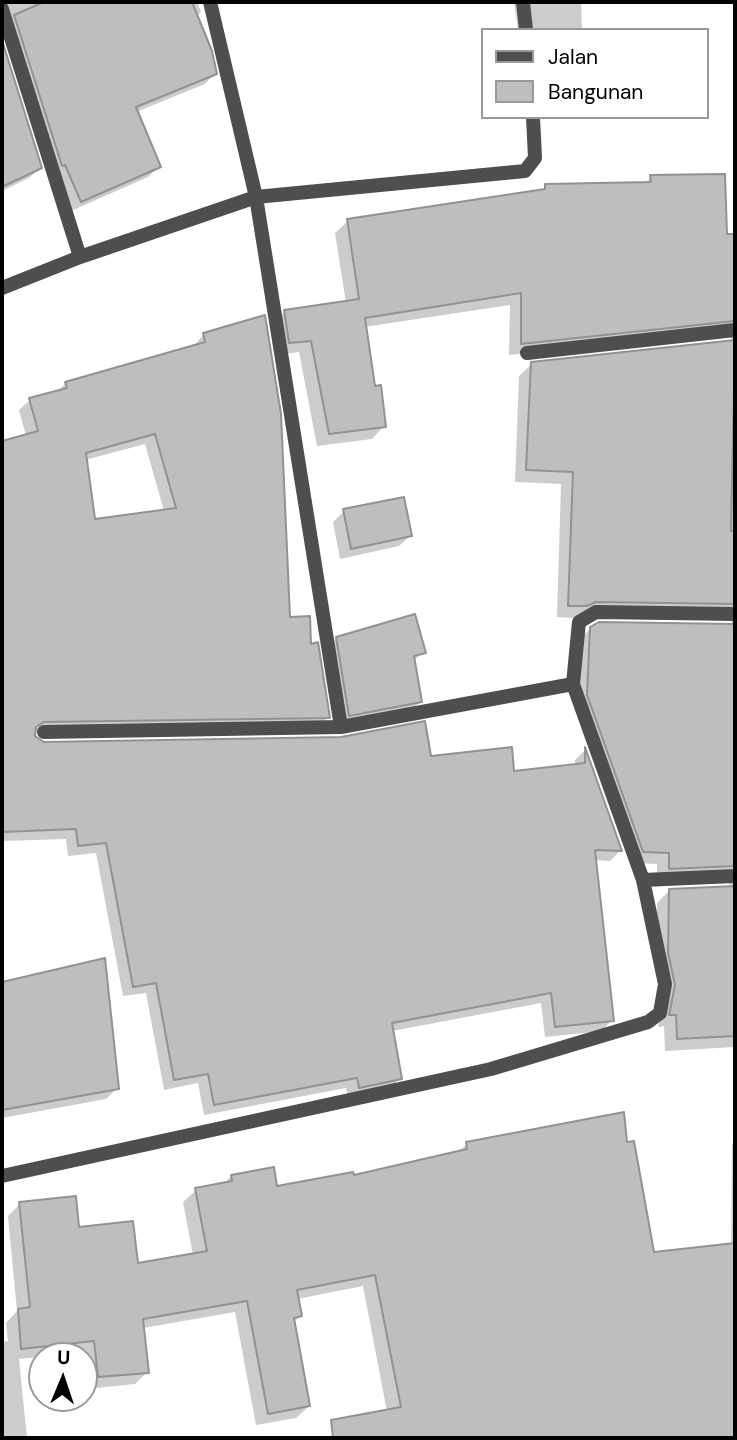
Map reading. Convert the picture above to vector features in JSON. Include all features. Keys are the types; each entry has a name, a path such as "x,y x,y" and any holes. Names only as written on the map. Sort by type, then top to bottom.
{"street":[{"path":"209,2 256,197 341,727"},
{"path":"523,2 526,28"},
{"path":"2,9 80,257"},
{"path":"2,288 80,257 256,197 525,171 535,158 533,119"},
{"path":"527,353 735,330"},
{"path":"2,1176 491,1069 648,1022 660,1013 665,984 643,880 573,684 577,632 579,622 596,612 735,614"},
{"path":"44,732 341,727 573,684"},
{"path":"643,880 735,876"}],"building":[{"path":"44,2 192,2 212,51 217,74 136,107 161,167 81,202 65,165 62,166 14,15"},
{"path":"2,40 42,168 2,187"},
{"path":"725,174 727,234 735,234 735,321 521,344 521,293 365,318 375,386 381,385 386,427 329,434 311,341 289,343 284,310 359,299 347,219 545,189 545,184 651,182 650,175"},
{"path":"265,315 281,414 290,617 310,616 311,644 318,642 330,718 44,722 36,727 35,736 44,742 341,737 425,721 431,756 512,747 514,771 585,763 585,747 622,851 595,850 614,1021 555,1027 551,993 392,1023 402,1079 359,1088 357,1078 214,1105 208,1074 174,1080 156,983 133,987 106,843 78,846 76,829 2,832 2,441 38,431 29,398 67,388 65,382 205,342 203,333","holes":["155,434 176,508 95,519 86,453"]},
{"path":"735,340 731,531 735,531 735,604 596,602 587,606 568,606 573,472 526,470 531,362"},
{"path":"404,497 412,536 351,549 343,509"},
{"path":"415,614 426,653 414,656 422,702 349,716 336,637"},
{"path":"599,622 735,624 735,866 669,869 669,853 643,852 587,695 590,627"},
{"path":"735,886 735,1036 677,1039 676,1015 669,1015 675,985 668,953 669,889"},
{"path":"105,958 119,1089 2,1110 2,982"},
{"path":"624,1112 627,1142 634,1141 654,1252 735,1243 735,1438 333,1438 331,1420 401,1407 375,1275 297,1290 302,1316 294,1318 310,1406 268,1414 247,1301 143,1319 149,1373 98,1377 98,1342 94,1341 28,1342 28,1348 21,1349 18,1309 30,1307 19,1202 76,1196 79,1227 133,1221 138,1263 207,1251 195,1188 232,1181 231,1175 274,1167 277,1186 353,1172 354,1175 467,1149 466,1142"}]}
